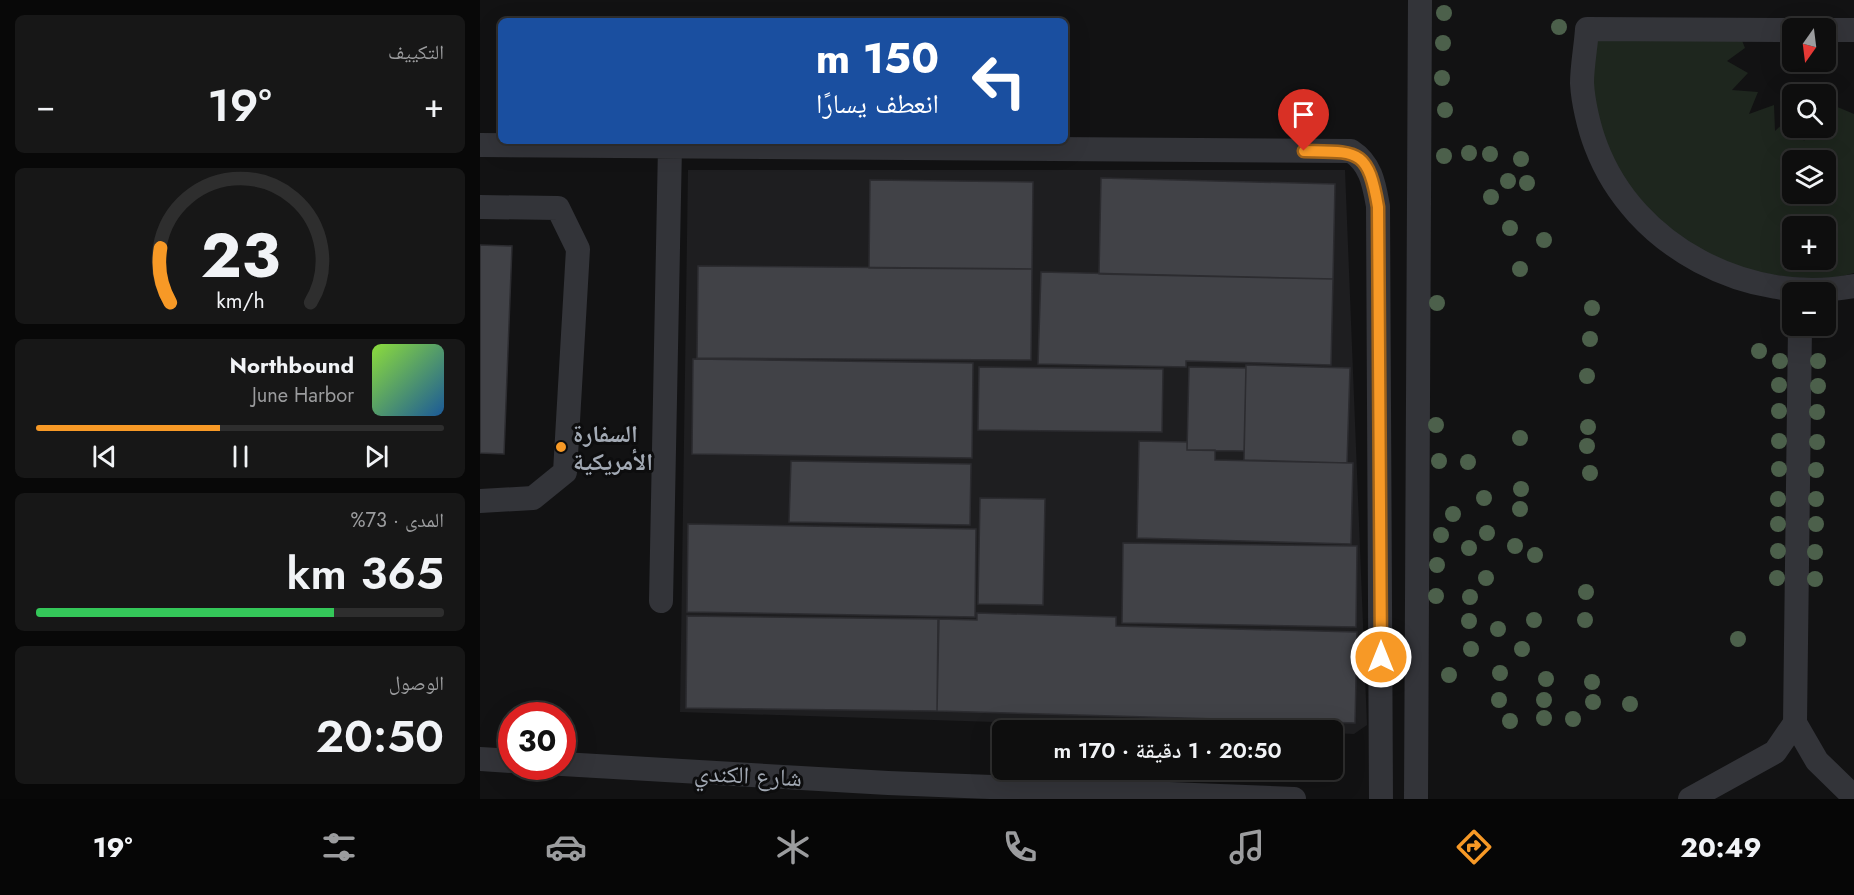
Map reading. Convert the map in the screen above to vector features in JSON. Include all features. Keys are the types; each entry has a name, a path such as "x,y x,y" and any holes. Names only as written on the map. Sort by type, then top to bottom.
{"street":[{"path":"1416,799 1420,0"},
{"path":"1782,30 1587,29 1582,84 1596,146 1627,203 1672,244 1726,276 1782,289"},
{"path":"1836,30 1854,30"},
{"path":"480,145 1351,152 1363,159 1375,186 1378,207 1381,799"},
{"path":"661,600 670,146"},
{"path":"480,207 558,208 578,249 566,472 533,498 480,501"},
{"path":"1836,290 1854,286"},
{"path":"1800,336 1795,723 1817,761 1854,797"},
{"path":"1690,799 1775,752 1795,723"},
{"path":"480,759 498,760"},
{"name":"شارع الكندي","path":"576,765 888,783 1294,799"}],"shaded area":[{"path":"1597,36 1741,38 1745,48 1727,61 1748,73 1732,90 1758,92 1749,114 1774,105 1775,131 1782,124 1782,138 1803,138 1804,141 1805,138 1836,138 1836,106 1854,114 1854,273 1832,278 1797,278 1763,273 1703,254 1677,239 1654,220 1634,198 1618,173 1605,144 1596,113 1593,74"},
{"path":"688,170 1345,170 1367,725 1354,734 1343,734 1343,720 992,720 992,722 680,712"}],"building":[{"path":"1101,178 1335,184 1333,279 1099,274"},
{"path":"870,180 1033,182 1032,269 869,268"},
{"path":"480,245 512,246 504,454 480,453"},
{"path":"698,266 1032,269 1031,360 697,358"},
{"path":"1041,272 1333,279 1331,365 1186,361 1186,367 1038,364"},
{"path":"693,359 973,363 972,458 692,454"},
{"path":"1246,365 1350,368 1347,463 1244,460"},
{"path":"979,367 1163,369 1162,432 978,430"},
{"path":"1189,367 1246,368 1244,451 1187,450"},
{"path":"1139,441 1187,442 1187,450 1215,450 1215,460 1353,463 1351,544 1137,538"},
{"path":"791,461 971,464 970,525 789,522"},
{"path":"980,498 1045,499 1043,605 978,604"},
{"path":"688,524 976,529 975,617 687,612"},
{"path":"1123,543 1357,546 1356,627 1122,623"},
{"path":"977,613 1116,617 1116,626 1357,632 1355,723 1343,723 1343,720 1250,720 937,711 939,619 977,620"},
{"path":"687,616 938,619 937,711 686,708"}],"place":[{"name":"السفارة الأمريكية","path":"561,447"}],"route":[{"path":"1304,151 1351,152 1363,159 1375,186 1378,207 1381,657"}]}
